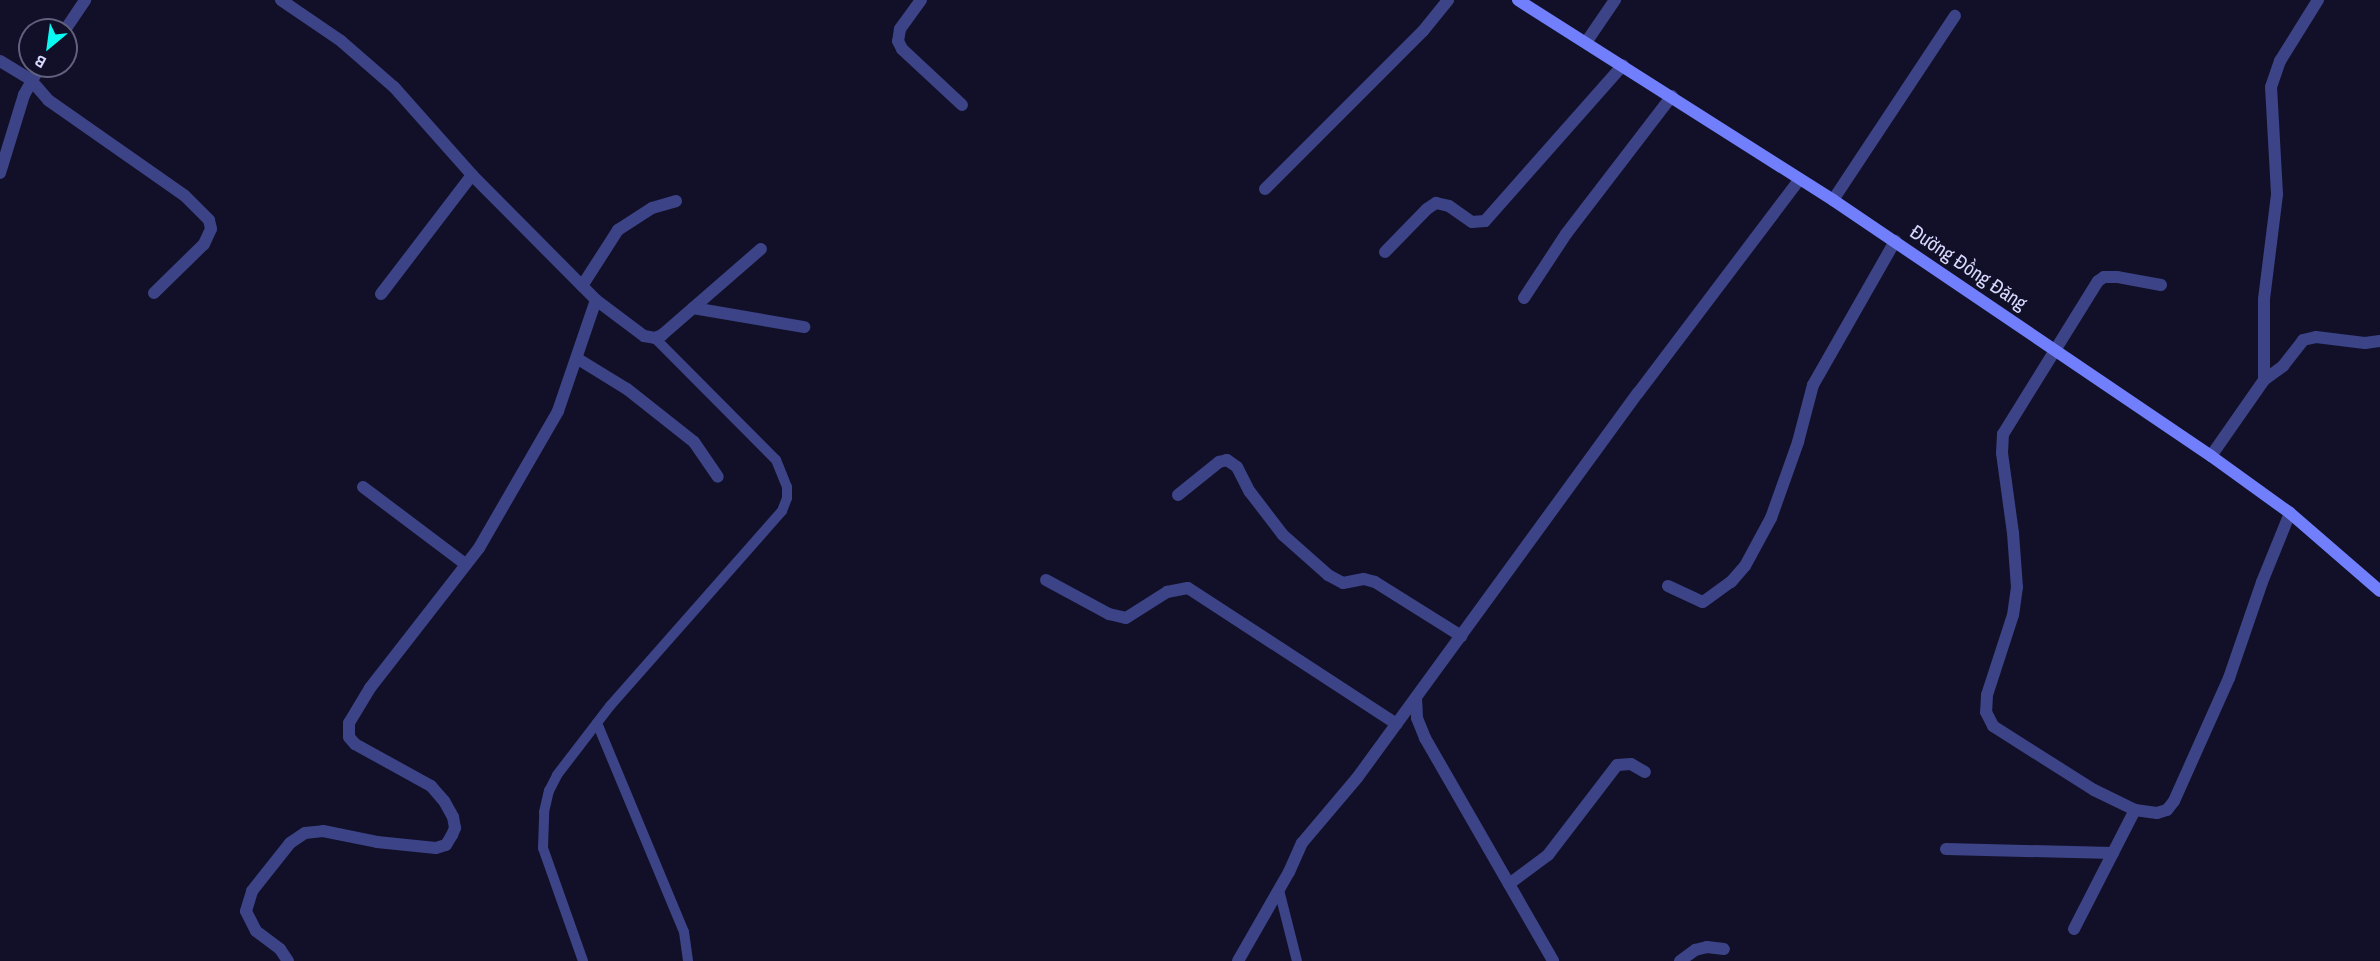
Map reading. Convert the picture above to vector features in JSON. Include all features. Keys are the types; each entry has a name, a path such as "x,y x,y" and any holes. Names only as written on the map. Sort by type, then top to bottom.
{"main road":[{"name":"Đường Đồng Đăng","path":"1518,0 1587,41 1833,200 2055,349 2290,513 2380,591"}],"street":[{"path":"73,18 85,0"},
{"path":"281,0 340,40 394,87 472,176 596,300 644,336 655,338 662,335 761,249"},
{"path":"921,0 900,29 898,41 902,49 962,105"},
{"path":"1265,189 1423,31 1448,0"},
{"path":"1587,41 1615,0"},
{"path":"2265,380 2265,299 2277,194 2271,87 2280,61 2318,0"},
{"path":"1833,200 1955,16"},
{"path":"0,61 30,79 48,100 185,196 209,220 212,230 204,244 154,293"},
{"path":"1385,252 1427,209 1436,203 1449,206 1472,222 1485,221 1623,65"},
{"path":"0,173 30,79"},
{"path":"1524,298 1566,234 1672,96"},
{"path":"381,294 472,176"},
{"path":"1238,961 1302,843 1357,778 1638,393 1800,179"},
{"path":"582,286 618,230 652,208 676,201"},
{"path":"1668,586 1703,602 1731,582 1745,566 1771,518 1797,442 1813,385 1895,241"},
{"path":"2161,285 2117,277 2104,277 2098,281 2003,434 2002,453 2013,533 2016,587 2013,615 1987,695 1986,712 1992,726 2094,790 2135,810 2157,813 2167,810 2174,801 2185,771 2229,678 2262,582 2290,513"},
{"path":"288,961 280,949 256,931 246,911 252,891 290,843 305,833 323,831 377,842 436,848 446,845 452,835 455,828 453,817 444,801 431,786 355,744 349,737 349,723 370,688 478,548 558,411 596,300"},
{"path":"693,308 804,327"},
{"path":"2211,456 2265,380 2283,366 2307,338 2365,343 2380,341"},
{"path":"578,358 627,389 694,442 718,477"},
{"path":"1178,495 1219,462 1227,460 1237,467 1250,492 1282,535 1328,575 1342,583 1364,579 1375,582 1461,636"},
{"path":"363,487 465,564"},
{"path":"1046,579 1109,614 1126,618 1167,592 1188,588 1397,724"},
{"path":"1416,698 1418,718 1425,738 1553,961"},
{"path":"1509,884 1548,855 1617,765 1630,764 1645,772"},
{"path":"2074,929 2135,810"},
{"path":"1946,849 2113,853"},
{"path":"1680,961 1695,950 1707,947 1724,949"}],"lane":[{"path":"583,961 543,848 544,812 549,791 557,775 597,723 782,511 787,498 787,487 776,460 655,338"},
{"path":"597,723 684,932 688,961"},
{"path":"1278,890 1297,961"}]}
